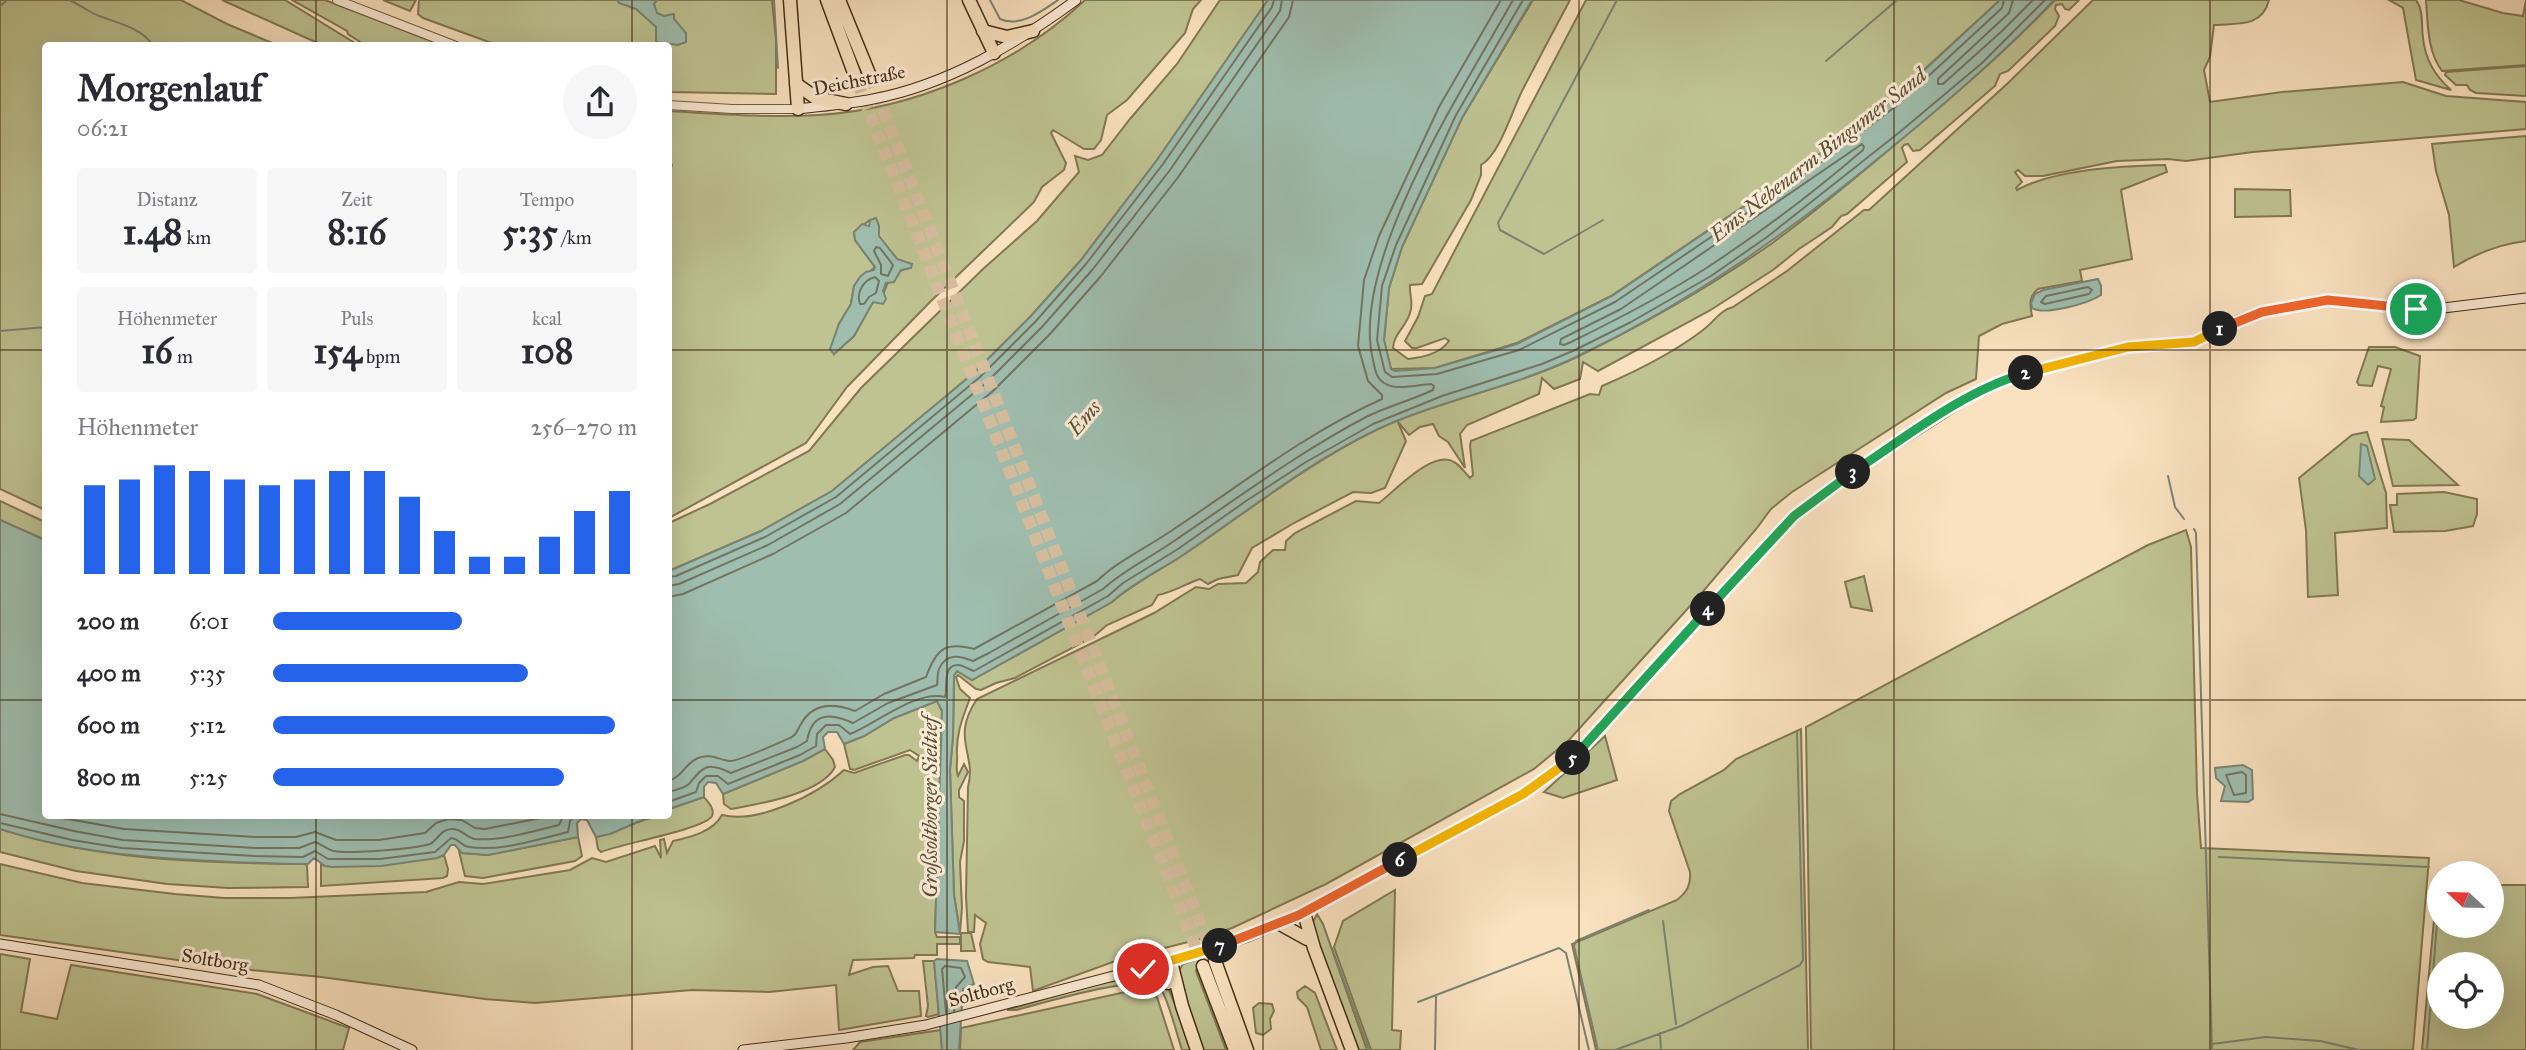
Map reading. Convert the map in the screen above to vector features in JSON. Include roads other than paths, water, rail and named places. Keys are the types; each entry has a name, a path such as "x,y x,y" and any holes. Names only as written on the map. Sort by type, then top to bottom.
{"highway":[{"path":"790,0 798,109"},
{"path":"827,0 864,79 839,0"},
{"path":"969,0 994,53"},
{"path":"983,31 1007,37 1033,31"},
{"path":"796,84 816,98 846,104"},
{"path":"1302,914 1352,1050"},
{"path":"1280,924 1311,944"},
{"path":"1168,983 1169,962"},
{"path":"1169,962 1198,1050"},
{"path":"1236,1050 1209,963 1247,1050"},
{"path":"1143,969 1168,983 1182,1006"}],"main road":[{"name":"Deichstraße","path":"798,109 875,99 912,89 994,53 1033,31 1076,0"},
{"name":"Soltborg","path":"743,1050 854,1037 935,1022 1169,962 1224,945 1302,914 1523,794 1552,775 1585,746 1794,516 1840,480 1981,391 2017,375 2128,347 2194,342 2238,320 2262,312 2305,304 2338,300 2435,309 2526,298"},
{"name":"Soltborg","path":"0,944 259,985 336,1015 412,1050"}],"street":[{"path":"337,0 446,42"},
{"name":"Deichstraße","path":"672,105 798,109"}],"water":[{"path":"617,0 657,0 654,4 657,13 664,16 674,14 674,19 686,33 686,42 678,45 672,42 656,42 656,27 636,9"},
{"name":"Ems","path":"1268,0 1532,0 1462,118 1402,247 1389,288 1384,340 1391,369 1435,368 1517,344 1612,296 1809,162 1891,101 2000,0 2054,0 1973,79 1886,152 1777,237 1702,288 1622,334 1556,366 1428,409 1352,442 1302,472 1112,602 972,680 957,671 954,675 950,770 954,895 960,934 935,932 942,711 937,701 894,718 864,736 844,744 837,732 828,732 823,737 825,749 803,761 723,794 716,783 708,782 704,787 704,797 672,808 672,570 761,531 832,491 975,372 1031,316 1081,260 1157,160"},
{"path":"876,218 879,236 897,259 912,264 911,268 901,270 894,282 886,283 883,291 886,299 883,304 873,302 854,336 834,354 830,349 839,324 851,304 854,286 860,277 875,267 855,240 854,232 862,224 869,226 870,220"},
{"path":"2098,279 2101,295 2095,298 2056,310 2032,308 2035,294 2043,290"},
{"path":"2361,444 2367,446 2375,479 2368,485 2359,476"},
{"path":"0,520 42,539 42,819 581,819 577,823 578,837 488,855 462,853 455,845 451,845 444,855 437,858 381,866 332,867 325,866 314,858 308,864 280,864 121,854 72,847 0,829"},
{"path":"2243,765 2252,770 2253,799 2248,802 2221,801 2225,786 2216,778 2215,768"},
{"path":"581,819 645,819 596,837 587,820"},
{"path":"934,961 967,961 974,984 963,989 959,1050 942,1050"}],"waterway":[{"path":"0,6 7,0"},
{"path":"69,0 136,31 150,42"},
{"path":"774,0 778,68"},
{"path":"990,0 1000,19 1008,21 1023,20 1058,0"},
{"path":"1603,220 1544,254 1500,230 1498,223 1617,0"},
{"path":"1826,61 1897,0"},
{"path":"0,331 42,327"},
{"path":"2168,476 2175,507 2184,519"},
{"path":"2194,529 2212,1050"},
{"path":"1615,1050 1681,1026 1800,965 1803,960 1797,733"},
{"path":"2219,857 2427,867"},
{"path":"1598,1050 1574,946 1576,941 1649,910"},
{"path":"1663,921 1676,1024"},
{"path":"2427,1050 2436,938"},
{"path":"1332,948 1369,1050"},
{"path":"1418,1002 1559,948 1566,953 1589,1050"},
{"path":"1435,1050 1436,997"},
{"path":"1660,1033 1661,1050"},
{"path":"2212,1044 2266,1037 2320,1041 2359,1050"}],"tunnel":[{"path":"870,76 1215,961"},
{"path":"857,81 1203,966"}],"water label":[{"name":"Ems Nebenarm Bingumer Sand","path":"1818,155"},
{"name":"Großsoltborger Sieltief","path":"930,807"}]}
